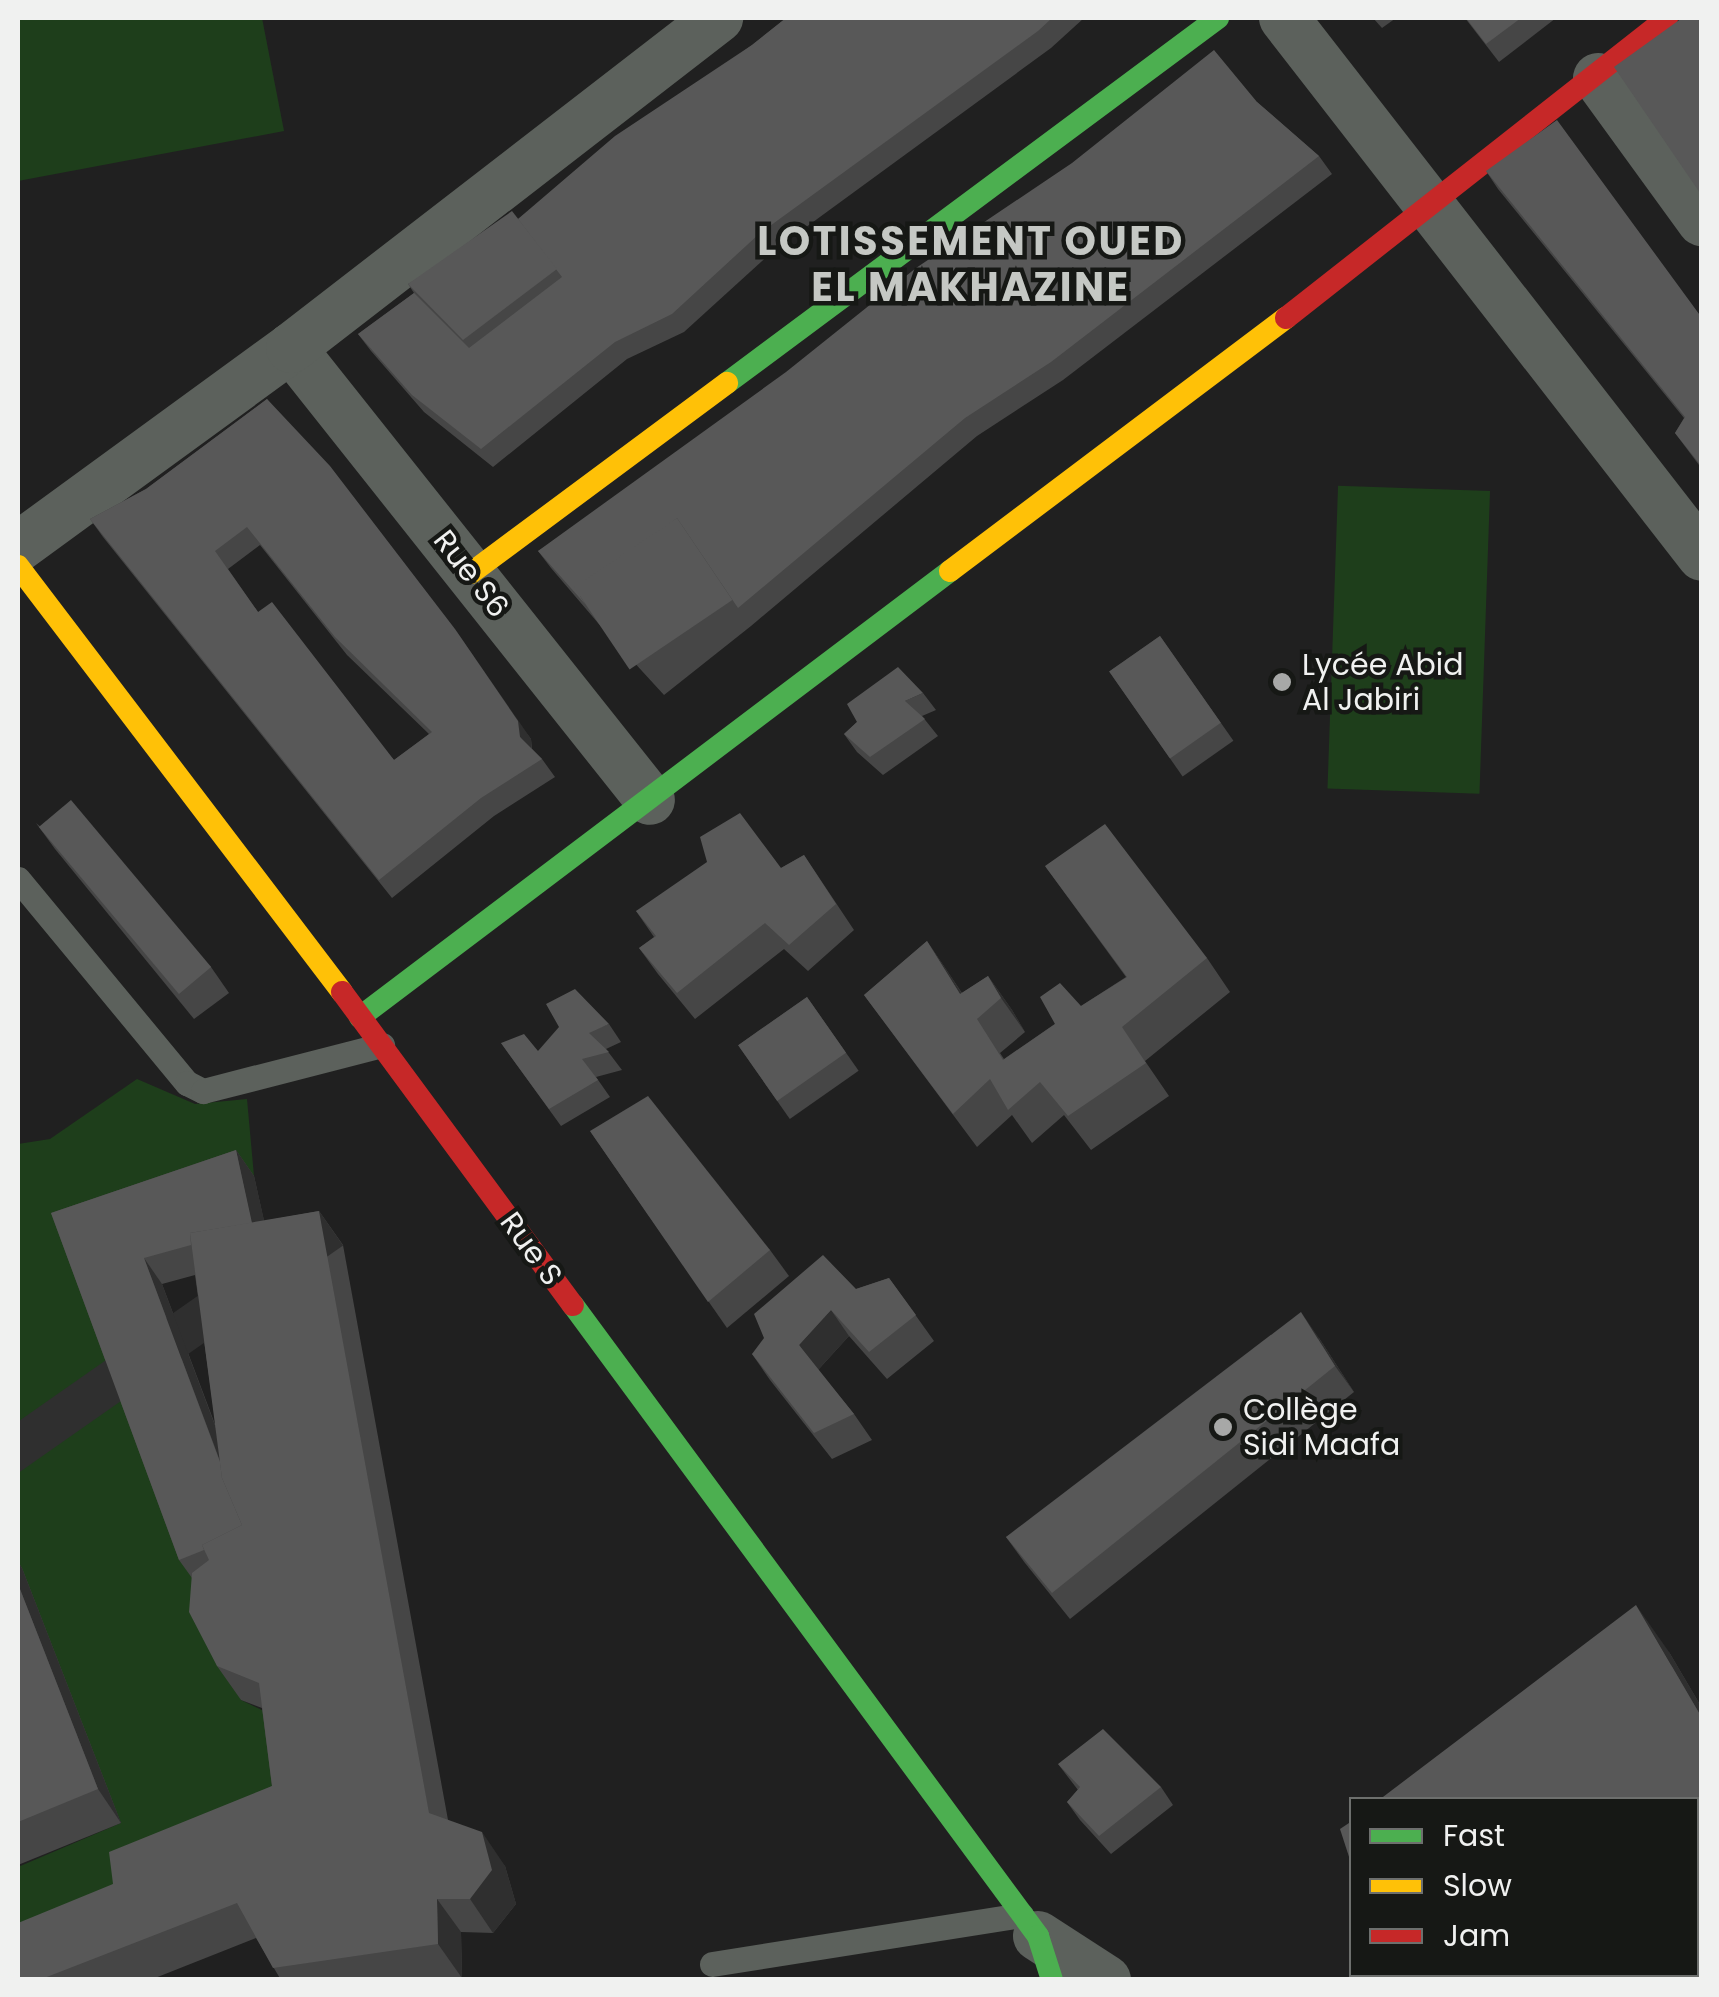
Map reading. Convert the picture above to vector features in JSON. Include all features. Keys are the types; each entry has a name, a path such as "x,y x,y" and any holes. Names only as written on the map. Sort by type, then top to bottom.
{"street":[{"path":"18,547 291,348 718,18"},
{"path":"471,574 1218,18"},
{"path":"1284,18 1435,206 1702,556"},
{"path":"360,1017 1435,206 1598,78 1667,18"},
{"path":"1598,78 1702,221"},
{"name":"Rue S6","path":"291,348 650,800"},
{"name":"Rue S","path":"18,566 382,1045 1037,1944 1106,1980"}],"lane":[{"path":"18,879 187,1083 203,1091 382,1045"},
{"path":"712,1964 1037,1944"}],"green space":[{"path":"18,18 262,18 284,131 18,181"},
{"path":"1338,486 1490,491 1479,794 1328,789"},
{"path":"137,1079 195,1104 247,1099 254,1176 70,1238 241,1700 268,1713 296,1820 18,1966 18,1867 121,1823 18,1570 18,1144 50,1139"}],"building":[{"path":"786,18 1052,18 759,234 672,314 615,342 481,449 412,395 358,334 414,293 469,348 562,277 518,219 615,136"},
{"path":"1466,18 1521,18 1486,44"},
{"path":"1682,18 1702,18 1702,196 1614,67"},
{"path":"1214,50 1257,102 1319,156 1051,362 965,418 738,608 677,518 580,596 586,605 538,551 786,372 916,268 1072,163"},
{"path":"1557,120 1702,318 1702,467 1675,433 1685,417 1486,171"},
{"path":"512,211 557,269 463,340 408,284"},
{"path":"267,399 330,466 455,629 518,721 520,737 542,759 481,798 379,880 90,519 146,489","holes":["247,527 335,637 432,732 394,760 272,602 258,612 215,551"]},
{"path":"677,518 732,600 630,669 574,587"},
{"path":"1160,636 1221,723 1170,758 1109,672"},
{"path":"898,667 923,693 905,701 925,719 870,757 844,734 857,722 847,704"},
{"path":"71,800 211,967 179,994 39,827"},
{"path":"740,813 781,868 804,855 836,904 789,945 765,923 677,993 639,948 656,936 636,911 707,862 700,837"},
{"path":"1105,824 1207,958 1122,1027 1146,1063 1068,1116 1040,1082 1008,1110 990,1079 953,1114 864,995 927,941 960,994 988,976 1001,998 977,1019 1003,1060 1055,1024 1040,997 1060,983 1081,1006 1127,977 1045,866"},
{"path":"575,989 609,1024 589,1033 609,1052 582,1059 598,1080 549,1109 501,1043 524,1034 538,1051 559,1027 546,1004"},
{"path":"807,997 846,1053 777,1101 738,1045"},
{"path":"648,1096 770,1250 708,1302 590,1131"},
{"path":"236,1150 252,1223 190,1233 191,1245 144,1258 242,1525 202,1545 204,1550 179,1560 51,1213"},
{"path":"319,1211 429,1813 482,1832 492,1870 470,1899 437,1899 438,1944 273,1968 237,1903 39,1980 18,1980 18,1923 113,1884 109,1852 272,1786 259,1683 217,1666 189,1612 192,1573 209,1560 202,1545 242,1525 222,1478 190,1233"},
{"path":"823,1255 856,1289 889,1278 916,1315 869,1352 831,1310 799,1345 854,1414 814,1433 752,1354 764,1338 754,1314"},
{"path":"1301,1312 1335,1366 1052,1593 1006,1537"},
{"path":"18,1584 98,1789 18,1822"},
{"path":"1636,1605 1702,1718 1702,1850 1699,1850 1699,1797 1383,1797"},
{"path":"1103,1729 1161,1787 1099,1836 1067,1802 1080,1787 1058,1764"},
{"path":"1349,1823 1349,1857 1340,1829"}],"traffic: fast":[{"path":"727,383 1218,18"},
{"path":"360,1017 950,571"},
{"path":"573,1305 1038,1936 1052,1980"}],"traffic: slow":[{"path":"950,571 1286,318"},
{"path":"471,573 727,383"},
{"path":"18,566 342,992"}],"traffic: jam":[{"path":"1286,318 1667,18"},
{"path":"342,992 573,1305"}],"place":[{"name":"Lycée Abid Al Jabiri","path":"1282,682"},
{"name":"Collège Sidi Maafa","path":"1223,1427"}],"district":[{"name":"LOTISSEMENT OUED EL MAKHAZINE","path":"971,264"}]}
